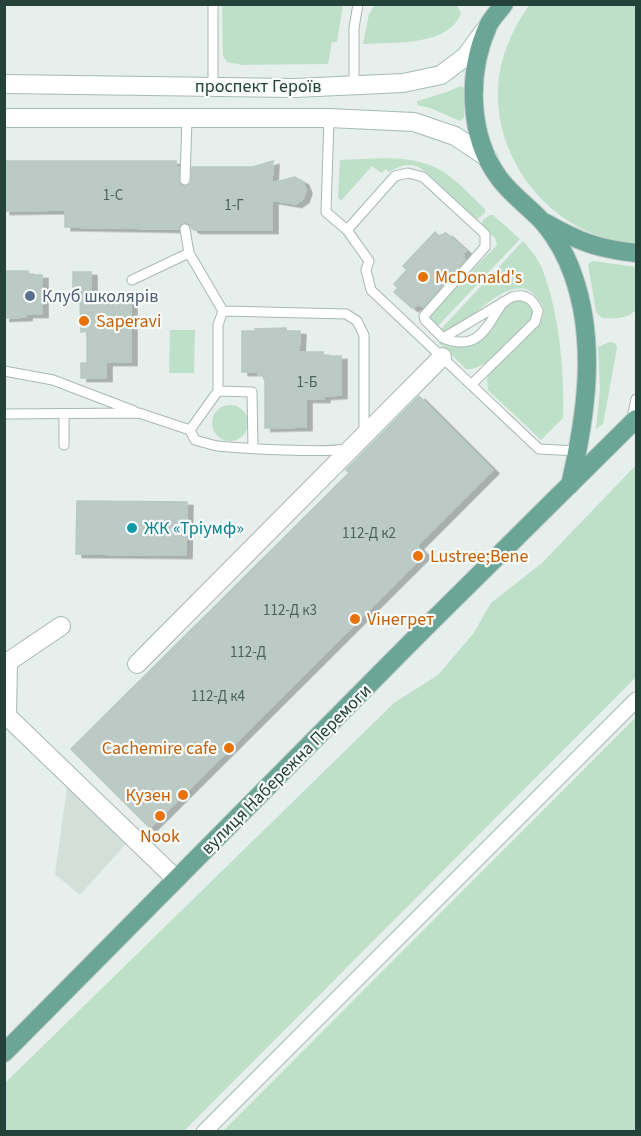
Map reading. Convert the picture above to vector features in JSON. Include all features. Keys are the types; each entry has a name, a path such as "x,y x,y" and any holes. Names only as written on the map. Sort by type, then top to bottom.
{"main road":[{"path":"504,4 488,25 477,58 473,93 477,128 488,158 500,179 540,219 561,248 573,274 585,331 586,406 569,487"},
{"name":"проспект Героїв","path":"4,84 213,87 354,86 403,83 441,75 466,56 488,25"},
{"name":"проспект Героїв","path":"4,118 329,118 414,122 455,136 488,158"},
{"path":"540,219 574,239 607,249 636,253"},
{"path":"137,664 442,357"},
{"name":"вулиця Набережна Перемоги","path":"4,1053 633,422"},
{"path":"61,626 8,662 8,716 176,879"}],"street":[{"path":"204,1131 636,700"}],"lane":[{"path":"213,4 213,87"},
{"path":"354,86 354,28 358,4"},
{"path":"329,118 326,212 347,230 369,261 366,270 371,290 539,448 578,451"},
{"path":"185,180 186,119"},
{"path":"347,230 394,176 408,173 423,177 482,231 486,239 485,247 424,315 428,325 442,338 455,343 467,342 484,332 504,300"},
{"path":"184,229 189,253 223,311"},
{"path":"132,280 189,253"},
{"path":"442,338 504,300 517,295 528,297 533,301 538,311 535,322 471,385"},
{"path":"190,430 218,391 218,325 223,311"},
{"path":"4,371 52,380 190,430 195,440 217,446 340,451 355,442 364,428 364,335 357,321 346,314 223,311"},
{"path":"218,391 252,392 254,448"},
{"path":"633,422 636,399"},
{"path":"4,414 139,413"},
{"path":"64,414 64,445"}],"shaded area":[{"path":"68,781 130,839 80,895 55,874"}],"green space":[{"path":"456,4 461,13 455,24 445,32 418,41 363,44 369,14 375,5"},
{"path":"222,5 343,5 337,42 332,42 328,64 243,65 227,62 223,56"},
{"path":"529,5 636,5 636,243 604,237 574,224 548,205 527,181 511,153 501,123 498,90 505,51"},
{"path":"461,86 465,89 464,118 460,121 417,105 417,101"},
{"path":"392,158 431,165 459,184 485,209 485,213 476,220 428,175 413,165 402,166 389,172 386,169 381,173 372,166 341,201 338,197 340,160"},
{"path":"493,215 520,239 437,327 431,319 431,312 497,245 495,238 481,225 483,220"},
{"path":"523,241 539,263 549,287 562,363 563,418 541,440 488,390 487,379 490,373 541,321 543,310 538,299 527,290 515,289 501,294 462,323 450,329 440,330"},
{"path":"593,261 636,267 636,310 624,317 616,318 602,318 596,312 588,264"},
{"path":"515,299 524,300 531,305 533,313 530,322 500,352 482,365 466,369 438,342 459,347 470,346 492,330 505,307"},
{"path":"170,330 195,330 194,373 169,373"},
{"path":"609,342 615,343 617,348 603,424 596,429 600,388 598,347"},
{"path":"230,405 243,410 248,423 243,436 230,441 217,436 212,423 217,410"},
{"path":"636,465 636,677 184,1131 5,1131 5,1083 394,703 438,675 473,634 491,603 542,563"},
{"path":"636,717 636,1131 223,1131"}],"building":[{"path":"4,161 176,161 176,167 179,167 179,183 185,187 191,183 192,167 253,167 273,161 272,183 295,177 303,182 306,190 303,199 296,204 272,200 272,230 195,230 190,224 184,222 178,229 65,227 65,210 4,211"},
{"name":"McDonald's","path":"435,232 439,236 446,233 466,251 463,254 465,260 423,307 419,304 412,308 394,292 398,288 394,284 407,270 403,266"},
{"path":"4,271 28,271 29,275 42,275 42,314 4,318"},
{"path":"73,272 91,272 91,297 131,297 131,362 106,362 106,378 81,378 81,363 87,363 87,331 81,332 80,299 73,299"},
{"path":"286,328 286,331 300,331 299,352 323,352 324,356 341,356 341,395 324,396 324,399 306,399 306,427 265,428 265,375 258,375 258,372 242,372 242,331"},
{"path":"419,396 493,470 417,546 425,554 150,828 71,749 349,473 346,470"},
{"name":"ЖК «Тріумф»","path":"77,501 187,502 186,555 76,554"}],"place":[{"name":"McDonald's","path":"423,277"},
{"name":"Клуб школярів","path":"30,296"},
{"name":"Saperavi","path":"84,321"},
{"name":"ЖК «Тріумф»","path":"132,528"},
{"name":"Lustree;Bene","path":"418,556"},
{"name":"Vінегрет","path":"355,619"},
{"name":"Cachemire cafe","path":"229,748"},
{"name":"Кузен","path":"183,795"},
{"name":"Nook","path":"160,816"}]}
